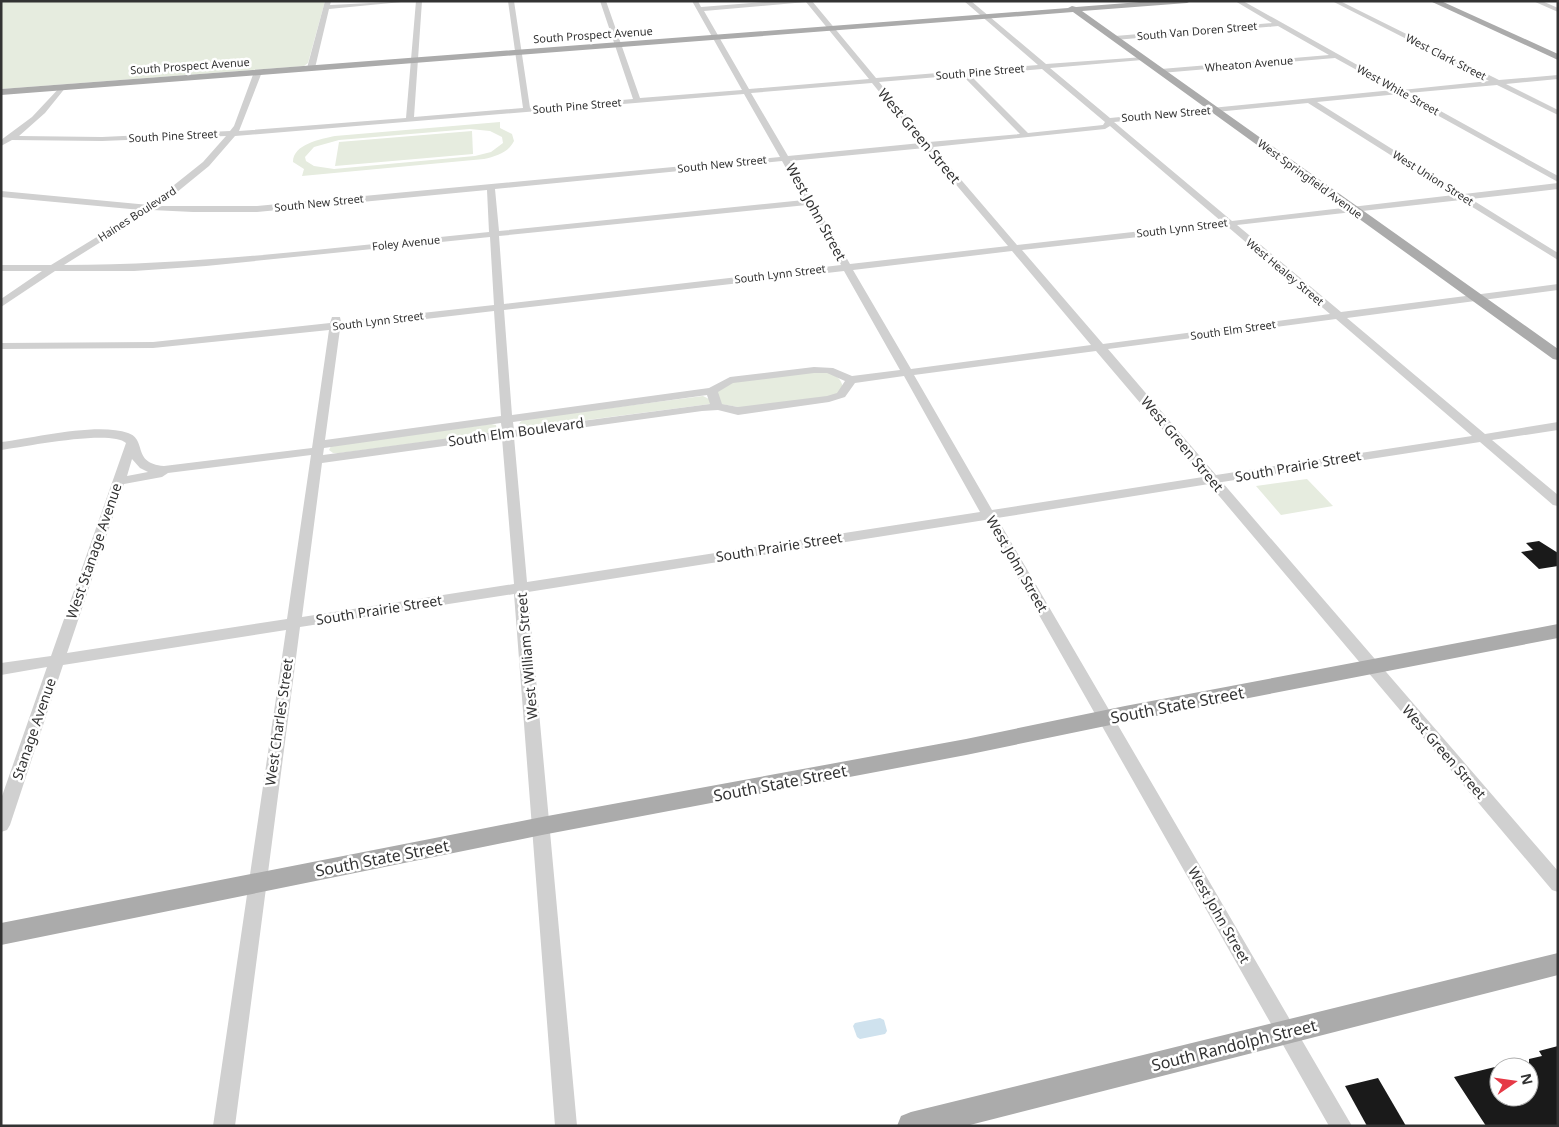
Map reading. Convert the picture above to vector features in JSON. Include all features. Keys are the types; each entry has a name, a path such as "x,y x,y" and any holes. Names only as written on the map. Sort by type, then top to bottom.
{"main road":[{"name":"West Springfield Avenue","path":"1064,1 1558,356"},
{"name":"South Prospect Avenue","path":"1,92 1075,10 1153,2 1187,1"},
{"path":"1434,1 1558,57"},
{"name":"South State Street","path":"1,934 542,826 966,748 1558,630"},
{"name":"South Randolph Street","path":"911,1126 1558,964"}],"street":[{"path":"311,68 328,4 409,1"},
{"path":"410,120 419,1"},
{"path":"511,1 527,111"},
{"path":"603,1 637,101"},
{"path":"697,5 804,1"},
{"name":"West Green Street","path":"809,1 927,145 1558,884"},
{"name":"West Healey Street","path":"967,1 1558,502"},
{"name":"West White Street","path":"1238,1 1558,180"},
{"name":"West Clark Street","path":"1335,1 1558,113"},
{"path":"1536,1 1558,10"},
{"name":"West John Street","path":"697,5 1341,1126"},
{"name":"South Van Doren Street","path":"1115,38 1280,24"},
{"name":"Wheaton Avenue","path":"1161,71 1337,56"},
{"name":"South Pine Street","path":"11,138 102,139 234,133 527,111 1142,58"},
{"name":"Haines Boulevard","path":"1,304 53,268 152,207 206,164 234,133 258,72"},
{"path":"964,73 1026,135"},
{"name":"South New Street","path":"1,194 152,207 248,210 1102,127 1113,118 1558,77"},
{"path":"1,144 43,112 62,87"},
{"name":"West Union Street","path":"1308,100 1558,256"},
{"name":"South Lynn Street","path":"1,346 153,345 335,322 499,307 1558,186"},
{"name":"West William Street","path":"490,187 507,426 566,1126"},
{"name":"Foley Avenue","path":"1,268 134,268 197,264 810,202"},
{"name":"South Elm Street","path":"908,373 1558,288"},
{"name":"West Charles Street","path":"224,1126 335,322"},
{"name":"South Elm Boulevard","path":"118,481 178,470 507,426 712,391 730,380 814,370 829,370 851,380 841,395 835,398 738,412 718,407 507,426"},
{"path":"851,380 908,373"},
{"path":"712,391 713,399 718,407"},
{"name":"South Prairie Street","path":"1,670 1212,480 1372,453 1558,426"},
{"path":"1,446 110,433 127,436 132,442"},
{"name":"South Elm Boulevard","path":"132,442 137,460 150,468 178,470"},
{"name":"West Stanage Avenue","path":"58,660 132,442"},
{"name":"Stanage Avenue","path":"1,825 58,660"}],"shaded area":[{"path":"1,1 325,1 308,63 304,66 1,89"},
{"path":"500,122 500,128 512,134 514,141 505,151 484,159 302,176 304,169 293,162 294,156 298,151 309,143 335,136","holes":["470,129 490,131 502,137 503,143 491,152 475,156 334,169 314,166 306,161 305,157 314,147 339,140"]},
{"path":"472,131 473,154 335,166 339,142"},
{"path":"821,371 829,373 840,380 843,387 839,393 832,396 744,408 721,404 717,392 732,382"},
{"path":"703,396 711,400 710,404 526,428 519,425 525,419"},
{"path":"491,424 496,425 497,430 492,433 340,453 333,453 329,450 331,446"},
{"path":"1307,479 1333,506 1281,515 1256,486"}],"water":[{"path":"880,1018 884,1020 887,1031 885,1034 860,1039 857,1037 853,1026 855,1023"}],"building":[{"path":"1539,541 1558,553 1558,566 1539,569 1521,552 1533,550 1526,543"},
{"path":"1558,1046 1558,1126 1486,1126 1454,1077 1489,1068 1489,1107 1539,1107 1538,1057 1542,1056 1539,1051"},
{"path":"1378,1078 1406,1126 1367,1126 1345,1086"}]}
